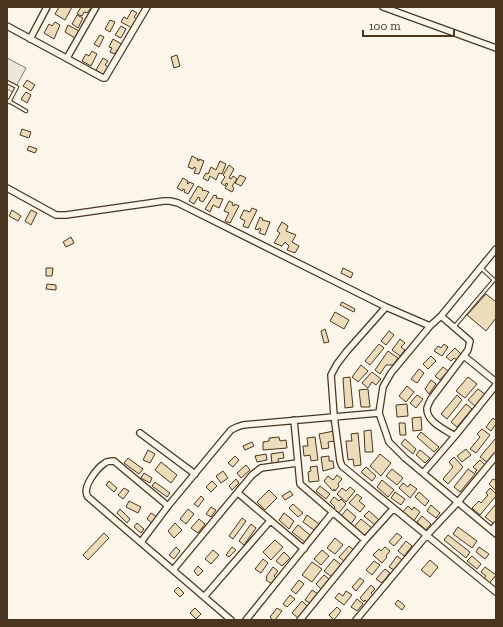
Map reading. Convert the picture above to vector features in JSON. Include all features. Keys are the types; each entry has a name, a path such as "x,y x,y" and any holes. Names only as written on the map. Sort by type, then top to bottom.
{"street":[{"path":"30,39 47,7"},
{"path":"67,58 96,7"},
{"path":"7,26 103,78 106,78 147,7"},
{"path":"383,7 496,48"},
{"path":"7,188 56,215 66,215 164,201 178,203 386,308 430,326"},
{"path":"496,249 388,377 383,387 379,413 389,442 405,458 424,472 494,532 496,525"},
{"path":"386,308 347,351 331,375 334,416 340,461 342,466 496,592"},
{"path":"441,316 470,340 468,350 431,399 427,408 432,422 456,436"},
{"path":"464,356 496,382"},
{"path":"424,472 456,436 496,385"},
{"path":"141,542 168,506 231,430 237,426 379,413"},
{"path":"294,420 300,484 365,540"},
{"path":"140,433 195,474"},
{"path":"356,620 426,536 458,502 496,456"},
{"path":"168,506 114,461 103,463 87,484 85,490 88,497 231,620"},
{"path":"172,570 252,475 261,468 297,463"},
{"path":"238,493 304,548"},
{"path":"300,620 365,540 394,509"},
{"path":"246,620 333,512"},
{"path":"204,597 270,521"}],"lane":[{"path":"7,82 17,87 8,101 26,111"},
{"path":"454,327 495,280 480,268"}],"shaded area":[{"path":"7,58 26,68 13,92 7,89"}],"building":[{"path":"59,7 72,7 65,20 55,14"},
{"path":"81,7 91,8 87,13 84,12 82,16 77,14"},
{"path":"132,10 137,13 134,17 137,19 132,28 121,22 124,17 127,19"},
{"path":"77,15 83,18 78,28 72,24"},
{"path":"110,20 115,22 110,32 105,29"},
{"path":"55,22 60,25 54,39 44,33 49,24 52,26"},
{"path":"68,25 79,31 75,38 65,32"},
{"path":"121,26 126,29 121,38 115,35"},
{"path":"100,35 104,37 99,47 94,44"},
{"path":"113,39 123,45 120,52 117,50 115,54 110,52 112,48 109,47"},
{"path":"92,51 97,54 91,66 82,61 86,54 89,56"},
{"path":"177,55 180,66 174,68 171,57"},
{"path":"103,58 108,61 105,65 110,68 105,76 96,70"},
{"path":"27,80 35,85 31,91 23,86"},
{"path":"26,92 31,95 27,103 21,99"},
{"path":"22,129 31,132 29,138 20,135"},
{"path":"29,146 37,149 35,153 27,150"},
{"path":"192,156 199,161 199,159 204,161 199,174 194,173 196,168 194,167 193,169 188,167"},
{"path":"220,161 226,164 222,174 219,173 216,180 210,176 208,181 203,178 206,173 208,174 211,167 216,170"},
{"path":"229,165 234,169 229,178 231,179 233,176 237,179 232,186 234,188 232,192 225,188 228,184 226,183 225,186 221,183 225,177 223,175"},
{"path":"240,175 246,178 241,186 235,183"},
{"path":"183,178 188,181 188,184 189,182 194,184 188,194 184,192 185,190 183,189 182,191 177,188"},
{"path":"198,186 203,189 203,191 209,192 203,202 199,200 200,198 198,197 194,204 189,201"},
{"path":"214,195 217,196 216,198 223,199 219,208 213,205 210,212 205,209"},
{"path":"229,201 233,203 232,205 234,206 235,204 239,206 230,223 225,221 229,213 224,211"},
{"path":"252,208 257,210 248,228 243,226 245,221 240,218 244,210 250,212"},
{"path":"12,210 21,216 18,221 9,216"},
{"path":"31,210 37,213 31,225 25,221"},
{"path":"260,217 263,219 262,220 270,222 265,235 259,233 261,229 255,229"},
{"path":"282,222 288,226 286,231 296,235 292,242 299,246 295,253 287,250 289,246 285,242 282,246 274,243 280,233 277,231"},
{"path":"71,237 74,243 66,247 63,242"},
{"path":"46,268 53,268 52,276 46,276"},
{"path":"343,268 353,273 351,278 341,273"},
{"path":"47,284 56,285 56,290 46,289"},
{"path":"486,294 496,302 496,318 486,331 467,315"},
{"path":"342,302 355,309 354,312 340,305"},
{"path":"335,312 349,320 344,329 330,321"},
{"path":"325,329 329,342 324,343 321,331"},
{"path":"389,331 394,335 386,345 381,341"},
{"path":"400,339 405,343 401,347 405,350 400,356 392,350"},
{"path":"379,344 384,348 370,365 365,361"},
{"path":"444,344 448,347 442,356 434,351 438,346 441,348"},
{"path":"455,348 462,355 457,360 454,358 451,361 446,357"},
{"path":"388,351 398,358 393,365 386,365 380,374 375,370"},
{"path":"431,356 436,361 428,369 423,364"},
{"path":"361,365 368,371 358,382 352,377"},
{"path":"443,367 448,371 440,380 435,376"},
{"path":"419,369 424,373 417,383 411,379"},
{"path":"372,372 381,379 376,385 372,382 368,388 362,383"},
{"path":"350,377 353,407 345,408 343,378"},
{"path":"468,377 477,384 465,398 456,391"},
{"path":"431,380 436,384 429,394 425,389"},
{"path":"407,386 414,392 406,402 399,396"},
{"path":"368,389 370,407 361,407 359,390"},
{"path":"478,389 486,395 476,407 468,400"},
{"path":"417,395 423,399 416,408 410,403"},
{"path":"457,395 462,400 447,419 441,414"},
{"path":"407,404 408,416 397,417 396,405"},
{"path":"466,404 472,409 457,427 451,422"},
{"path":"421,417 422,430 413,431 412,418"},
{"path":"493,418 496,421 496,424 491,431 486,427"},
{"path":"399,423 405,423 406,435 400,435"},
{"path":"482,429 490,435 476,453 470,449 480,437 477,434"},
{"path":"371,430 373,452 365,452 364,431"},
{"path":"334,431 335,441 328,442 329,448 322,449 319,434"},
{"path":"421,432 439,447 434,452 417,437"},
{"path":"358,433 361,465 354,466 353,459 348,460 346,441 352,441 351,434"},
{"path":"279,437 280,441 286,440 287,448 263,450 263,442 269,441 269,438"},
{"path":"315,437 318,460 311,461 310,455 304,456 303,446 308,446 307,438"},
{"path":"405,439 416,449 413,454 401,444"},
{"path":"495,439 496,453 488,463 480,457"},
{"path":"252,442 254,446 245,450 243,446"},
{"path":"466,449 471,455 462,462 457,456"},
{"path":"148,450 155,454 150,463 143,460"},
{"path":"420,450 430,458 425,463 416,455"},
{"path":"283,452 284,458 278,459 279,464 272,464 271,454"},
{"path":"266,454 267,460 257,462 255,456"},
{"path":"380,454 391,463 381,476 370,466"},
{"path":"235,456 239,460 233,467 228,463"},
{"path":"329,456 329,461 333,461 334,468 323,471 321,457"},
{"path":"454,457 463,467 448,484 443,479 453,467 449,462"},
{"path":"128,458 143,469 139,474 124,463"},
{"path":"480,460 486,466 478,475 475,472 477,470 473,467"},
{"path":"161,462 177,475 171,483 155,470"},
{"path":"246,465 250,470 241,478 237,473"},
{"path":"317,466 319,481 309,482 308,472 311,471 310,467"},
{"path":"366,467 376,476 372,481 361,472"},
{"path":"392,469 403,478 397,485 386,476"},
{"path":"468,469 475,474 460,492 454,487"},
{"path":"223,471 228,478 221,483 216,476"},
{"path":"144,473 152,478 150,483 141,478"},
{"path":"337,475 342,479 338,484 339,486 335,491 334,489 333,491 324,481 328,476 333,480"},
{"path":"236,479 239,483 232,490 229,486"},
{"path":"493,479 496,479 496,491 489,484"},
{"path":"382,480 394,490 388,497 377,487"},
{"path":"109,481 117,488 114,492 106,485"},
{"path":"212,481 217,486 211,492 206,487"},
{"path":"155,482 170,493 167,497 152,486"},
{"path":"403,483 408,487 410,484 417,489 410,498 399,488"},
{"path":"320,486 330,494 326,499 316,491"},
{"path":"350,487 355,491 346,502 337,494 342,488 346,491"},
{"path":"124,488 129,491 123,499 118,495"},
{"path":"490,488 496,496 480,515 472,508 479,501 481,503 488,495 486,493"},
{"path":"269,490 277,498 265,510 257,502"},
{"path":"290,491 293,495 285,500 282,496"},
{"path":"395,492 405,499 401,505 391,498"},
{"path":"419,492 429,501 425,506 415,497"},
{"path":"357,494 362,498 359,501 365,506 360,512 349,503"},
{"path":"201,496 204,499 198,507 194,504"},
{"path":"334,497 339,501 341,499 346,504 338,514 333,509 335,507 330,502"},
{"path":"129,501 141,507 138,513 126,507"},
{"path":"293,504 303,513 298,517 289,508"},
{"path":"496,504 496,522 494,524 485,517"},
{"path":"431,505 440,513 436,518 427,511"},
{"path":"408,506 412,510 414,507 420,512 413,522 402,513"},
{"path":"211,507 216,510 211,517 206,514"},
{"path":"120,509 130,519 127,523 117,513"},
{"path":"188,509 194,514 186,524 180,519"},
{"path":"347,509 356,517 351,524 341,516"},
{"path":"369,511 379,520 375,525 364,516"},
{"path":"151,513 157,517 153,524 147,519"},
{"path":"284,513 294,521 289,529 279,520"},
{"path":"307,515 319,524 314,530 303,522"},
{"path":"422,516 431,524 426,530 417,522"},
{"path":"242,518 246,521 233,539 229,536"},
{"path":"199,519 205,524 198,533 191,528"},
{"path":"361,519 372,528 365,536 354,527"},
{"path":"137,523 144,529 141,533 134,527"},
{"path":"175,523 182,530 174,538 168,531"},
{"path":"251,524 256,528 244,545 239,541"},
{"path":"298,525 311,536 306,543 292,532"},
{"path":"458,527 477,541 472,548 453,534"},
{"path":"104,533 109,538 88,560 83,555"},
{"path":"397,533 402,537 394,546 389,542"},
{"path":"448,535 470,552 466,558 444,540"},
{"path":"335,538 343,545 335,554 327,548"},
{"path":"275,540 283,547 271,560 263,552"},
{"path":"406,541 412,546 404,556 398,551"},
{"path":"349,546 355,551 345,562 339,557"},
{"path":"176,547 180,551 174,559 169,555"},
{"path":"232,547 236,550 229,557 226,555"},
{"path":"385,547 390,551 382,563 373,555 379,549 381,551"},
{"path":"479,547 489,554 485,559 476,552"},
{"path":"213,550 219,555 211,564 205,559"},
{"path":"322,550 329,556 321,565 314,559"},
{"path":"284,552 290,558 282,566 276,561"},
{"path":"397,556 402,560 394,570 389,567"},
{"path":"472,556 481,564 477,569 467,561"},
{"path":"263,559 268,563 261,573 255,569"},
{"path":"334,559 341,565 332,577 324,571"},
{"path":"430,560 438,567 430,577 421,570"},
{"path":"374,561 380,565 372,575 366,570"},
{"path":"312,562 322,569 312,582 302,575"},
{"path":"198,566 203,571 198,576 194,571"},
{"path":"273,567 278,571 274,576 276,578 272,584 266,580 266,577"},
{"path":"485,567 496,575 489,584 483,579 486,576 481,572"},
{"path":"385,569 390,573 382,583 376,579"},
{"path":"324,575 329,579 321,589 316,584"},
{"path":"360,578 364,581 356,591 352,587"},
{"path":"299,580 304,584 296,594 291,590"},
{"path":"371,585 375,589 371,593 374,596 368,603 365,600 364,602 360,598"},
{"path":"178,587 184,593 180,597 174,591"},
{"path":"312,590 318,594 311,604 305,600"},
{"path":"346,591 352,595 344,605 335,598 339,593 343,596"},
{"path":"290,595 295,599 287,607 283,604"},
{"path":"357,599 363,604 357,611 351,607"},
{"path":"398,600 405,606 402,610 395,604"},
{"path":"302,601 308,607 298,618 292,613"},
{"path":"337,607 341,611 334,620 329,615"},
{"path":"195,608 201,614 196,619 190,613"},
{"path":"277,608 282,611 275,620 273,620 270,617"}]}
